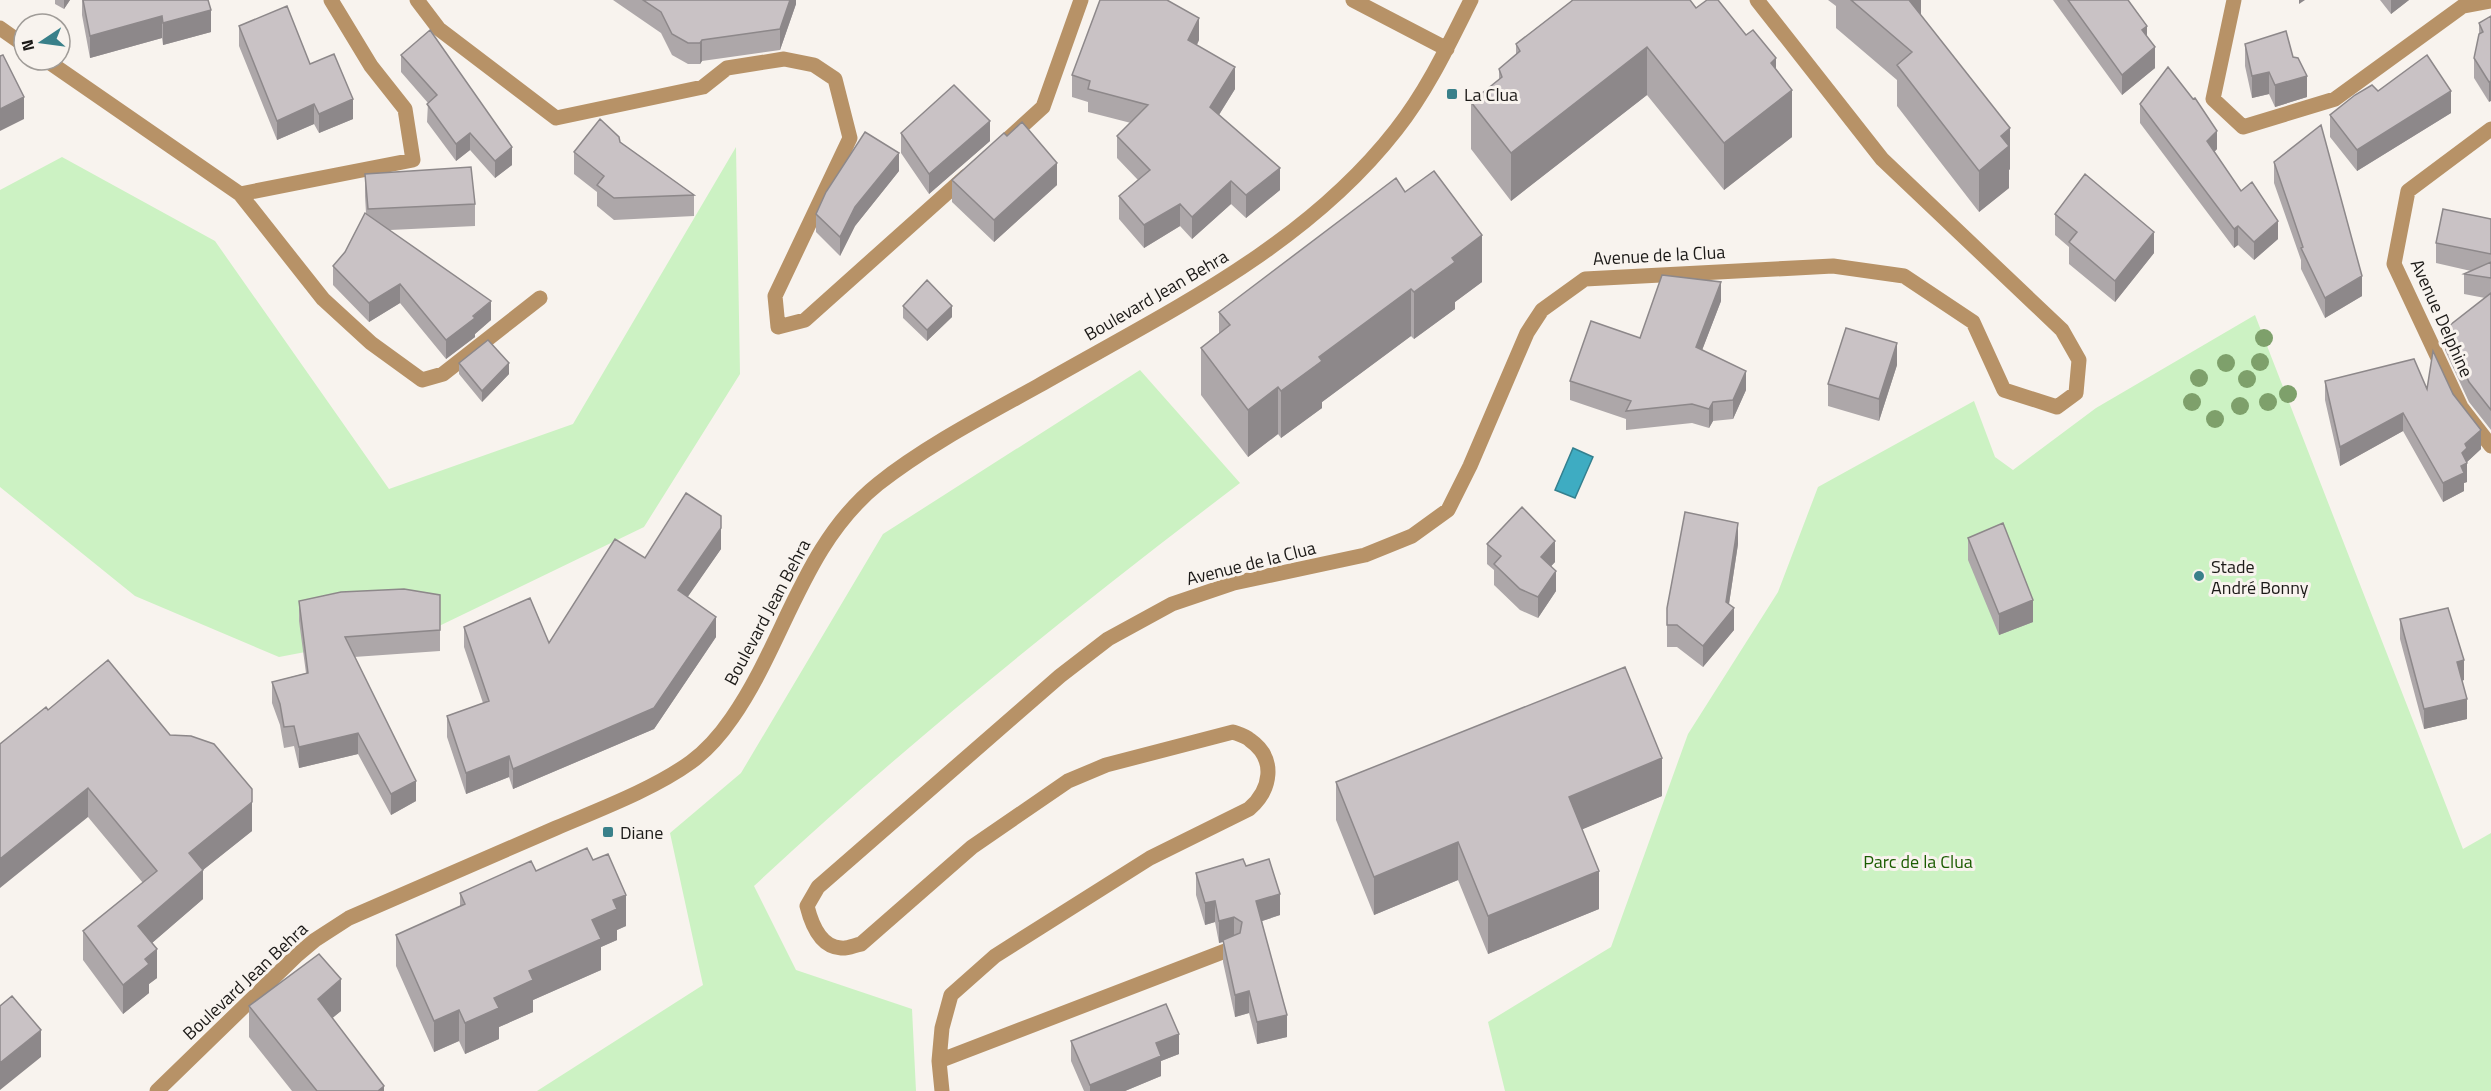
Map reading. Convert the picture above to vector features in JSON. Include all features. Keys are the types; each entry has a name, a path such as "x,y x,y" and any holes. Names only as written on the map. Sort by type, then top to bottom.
{"street":[{"path":"240,194 413,160 405,109 372,66 331,0"},
{"path":"417,0 439,29 556,118 703,87 727,68 784,59 814,65 835,79 850,138 775,296 778,327 806,320 981,162"},
{"path":"999,147 1043,107 1081,0"},
{"path":"1353,0 1447,49"},
{"name":"Boulevard Jean Behra","path":"157,1091 296,956 315,940 349,918 582,817 659,780 692,761 732,719 759,673 810,568 834,529 857,502 900,468 1000,407 1191,299 1287,237 1331,200 1364,168 1398,128 1447,49 1471,0"},
{"name":"Avenue de la Clua","path":"942,1091 939,1061 942,1028 951,995 995,956 1150,858 1249,809 1262,797 1269,773 1265,756 1250,740 1233,732 1106,765 1068,781 972,848 861,944 840,948 824,940 812,924 807,906 818,887 1060,676 1108,639 1172,604 1234,583 1365,555 1412,536 1448,510 1470,466 1527,333 1542,310 1585,279 1833,266 1904,276 1973,322 2004,390 2057,406 2076,393 2079,360 2062,330 1881,159 1757,0"},
{"path":"2234,0 2213,99 2243,127 2335,99 2463,6 2491,1"},
{"path":"63,72 240,194 323,299 371,343 422,380 442,374 540,298"},
{"name":"Avenue Delphine","path":"2491,129 2408,191 2394,264 2461,407 2491,447"},
{"path":"939,1061 1233,948"}],"green space":[{"path":"736,147 740,374 644,527 437,627 279,657 135,596 0,487 0,190 62,157 215,241 389,489 573,424"},
{"name":"Parc de la Clua","path":"2255,315 2463,849 2491,833 2491,1091 1505,1091 1488,1022 1611,947 1688,734 1778,592 1818,487 1974,401 1995,457 2013,470 2096,408"},
{"path":"1140,370 1240,483 992,678 871,780 754,886 796,970 912,1009 916,1091 537,1091 703,985 670,833 741,773 883,534"}],"water":[{"path":"1573,448 1593,457 1575,498 1555,490"}],"building":[{"path":"83,0 208,0 211,10 163,23 162,16 90,36"},
{"path":"643,0 790,0 780,29 702,40 700,43 688,43 672,34 661,12"},
{"path":"1100,0 1167,0 1199,18 1188,40 1235,67 1210,107 1280,168 1246,195 1231,181 1192,217 1180,204 1144,225 1119,196 1150,170 1117,136 1148,105 1088,89 1090,81 1072,75"},
{"path":"1573,0 1690,0 1696,8 1707,0 1718,0 1746,35 1753,30 1776,58 1771,63 1792,90 1724,143 1647,47 1511,153 1471,102 1502,77 1499,69 1520,51 1516,44"},
{"path":"1851,0 1909,0 2010,128 2001,136 2009,146 1979,171 1897,65 1912,52"},
{"path":"2068,0 2128,0 2147,26 2142,30 2155,47 2122,75"},
{"path":"287,6 310,64 334,54 353,99 319,114 314,104 277,121 239,26"},
{"path":"2491,16 2491,81 2489,82 2474,58 2479,34 2483,32 2479,23"},
{"path":"430,30 512,147 495,161 470,133 456,144 427,104 437,95 401,55"},
{"path":"2286,31 2293,57 2298,58 2307,76 2275,85 2269,72 2252,76 2245,44"},
{"path":"3,55 24,97 0,109 0,56"},
{"path":"2427,55 2451,91 2357,150 2330,115 2372,85 2378,91"},
{"path":"2168,67 2193,99 2195,98 2217,131 2207,141 2241,191 2252,182 2278,221 2254,242 2238,226 2234,229 2140,104"},
{"path":"954,85 990,121 929,174 901,133"},
{"path":"600,119 619,137 620,142 694,195 614,198 597,185 604,176 574,152"},
{"path":"1022,122 1057,163 994,220 952,180 1004,133 1007,136"},
{"path":"2321,125 2362,276 2325,298 2301,248 2303,247 2274,162"},
{"path":"865,132 899,153 855,207 840,237 816,214 826,192"},
{"path":"471,167 475,204 368,209 365,174"},
{"path":"1434,171 1482,235 1452,258 1455,262 1414,292 1411,289 1319,357 1322,361 1281,391 1278,387 1248,410 1201,348 1230,325 1219,312 1396,178 1405,192"},
{"path":"2085,174 2154,232 2115,281 2069,242 2077,232 2055,214"},
{"path":"2443,209 2491,219 2491,254 2436,243"},
{"path":"365,213 491,301 473,316 475,318 446,340 400,284 369,303 333,266 345,252"},
{"path":"2491,262 2491,278 2464,274"},
{"path":"1662,275 1721,282 1696,347 1746,371 1733,400 1713,402 1709,409 1692,404 1626,411 1631,401 1570,381 1591,321 1640,338"},
{"path":"927,280 952,306 927,330 903,306"},
{"path":"2491,293 2491,410 2469,382 2445,329"},
{"path":"1846,328 1897,343 1879,399 1828,384"},
{"path":"488,340 509,363 482,391 459,363"},
{"path":"2433,351 2453,394 2481,430 2465,444 2467,448 2462,453 2467,463 2461,466 2464,473 2443,483 2403,413 2340,447 2325,381 2414,359 2427,389"},
{"path":"686,493 721,516 721,528 678,590 716,617 654,708 513,769 509,756 466,773 447,716 489,701 464,627 530,598 549,643 615,539 645,558"},
{"path":"1522,507 1555,541 1541,557 1556,571 1538,597 1520,589 1494,564 1501,556 1487,544"},
{"path":"1685,512 1738,523 1726,602 1734,608 1703,646 1677,625 1667,625 1667,608"},
{"path":"2003,523 2033,600 1999,614 1968,538"},
{"path":"404,589 440,595 440,630 345,637 416,781 391,794 358,733 299,747 294,726 284,727 280,704 272,682 308,673 299,601 341,592"},
{"path":"2448,608 2464,660 2457,662 2467,699 2424,709 2400,619"},
{"path":"108,660 170,735 191,736 214,744 252,789 252,802 189,853 203,870 138,926 157,949 145,959 149,964 123,985 83,931 157,871 88,788 0,859 0,744 46,707 48,710"},
{"path":"1625,667 1662,758 1569,797 1599,871 1488,916 1458,842 1374,877 1336,782"},
{"path":"587,848 593,860 608,854 626,895 613,900 617,909 592,920 601,939 529,971 533,980 494,998 499,1008 465,1023 459,1010 434,1021 396,935 465,904 460,893 531,861 536,871"},
{"path":"1243,859 1246,866 1269,859 1280,894 1256,901 1287,1015 1257,1022 1249,991 1235,995 1223,940 1240,933 1242,922 1234,917 1219,921 1215,901 1205,903 1196,873"},
{"path":"319,954 341,979 318,999 384,1086 378,1091 317,1091 249,1006"},
{"path":"12,996 41,1030 0,1063 0,1006"},
{"path":"1166,1004 1179,1034 1156,1043 1161,1056 1090,1085 1071,1041"}],"place":[{"name":"La Clua","path":"1452,94"},
{"name":"Stade André Bonny","path":"2199,576"},
{"name":"Diane","path":"608,832"}]}
